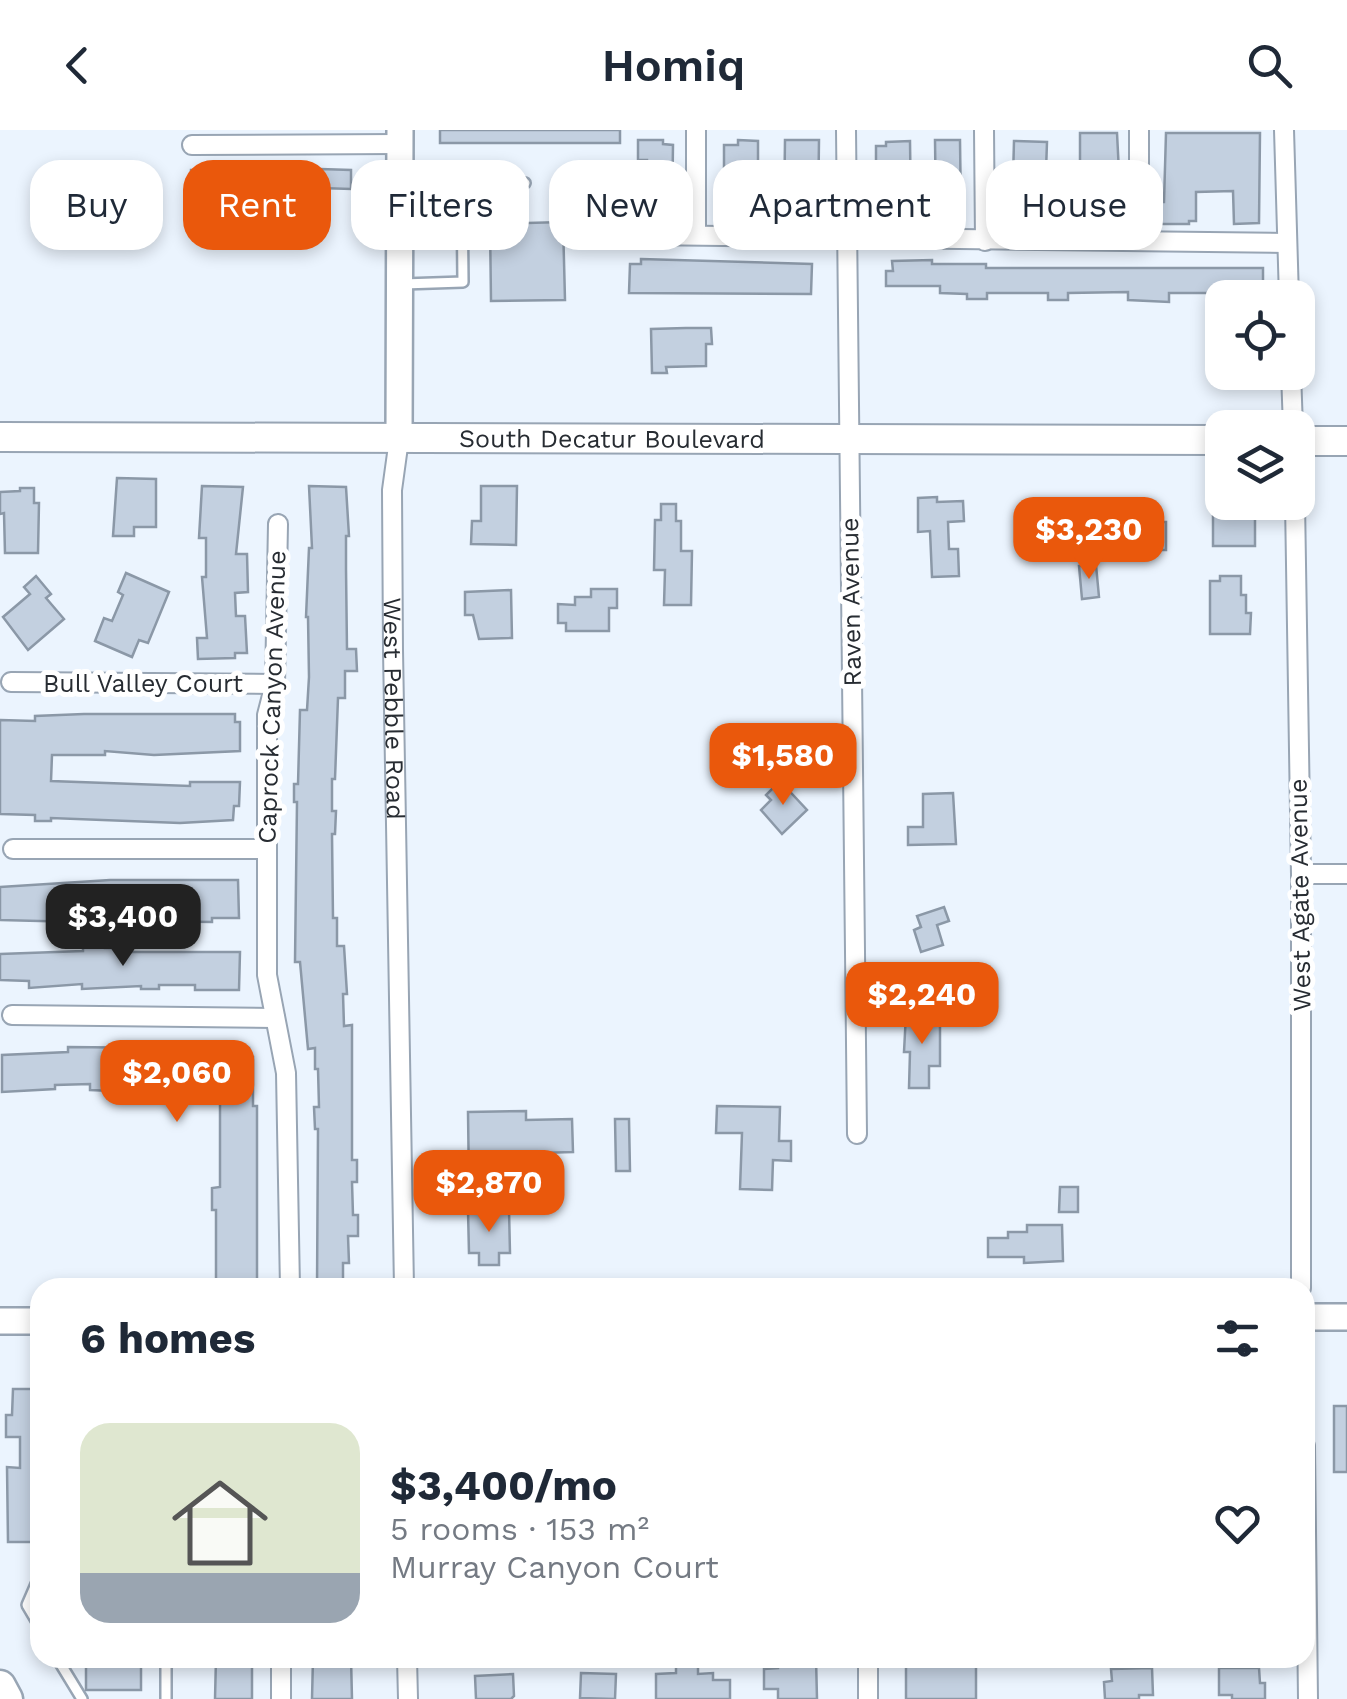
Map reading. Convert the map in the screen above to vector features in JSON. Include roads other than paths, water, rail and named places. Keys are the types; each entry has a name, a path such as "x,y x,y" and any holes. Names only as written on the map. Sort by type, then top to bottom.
{"highway":[{"path":"0,1686 7,1699"}],"main road":[{"name":"South Decatur Boulevard","path":"0,437 1205,440"},
{"path":"1315,440 1347,441"}],"street":[{"path":"696,130 696,236"},
{"name":"Raven Avenue","path":"846,130 846,160"},
{"path":"984,130 985,241"},
{"path":"1139,130 1139,160"},
{"path":"1284,130 1288,280"},
{"path":"192,145 400,137"},
{"path":"693,236 713,236"},
{"path":"966,237 985,241 1287,243"},
{"name":"West Pebble Road","path":"400,250 399,438 392,490 392,614 404,1278"},
{"name":"Raven Avenue","path":"846,250 857,1134"},
{"name":"West Agate Avenue","path":"1295,520 1302,1278"},
{"name":"Caprock Canyon Avenue","path":"278,524 274,684 267,715 267,975 286,1073 290,1278"},
{"name":"Bull Valley Court","path":"10,682 274,684"},
{"path":"13,849 267,849"},
{"path":"1301,874 1347,874"},
{"path":"12,1015 274,1018"},
{"path":"1315,1317 1347,1317"},
{"path":"0,1321 30,1322"},
{"path":"281,1668 281,1699"},
{"path":"407,1668 408,1699"},
{"path":"868,1668 868,1699"},
{"path":"1308,1668 1308,1699"}],"lane":[{"path":"400,284 463,282 463,250"},
{"path":"63,1668 82,1699"},
{"path":"166,1668 166,1699"}]}
